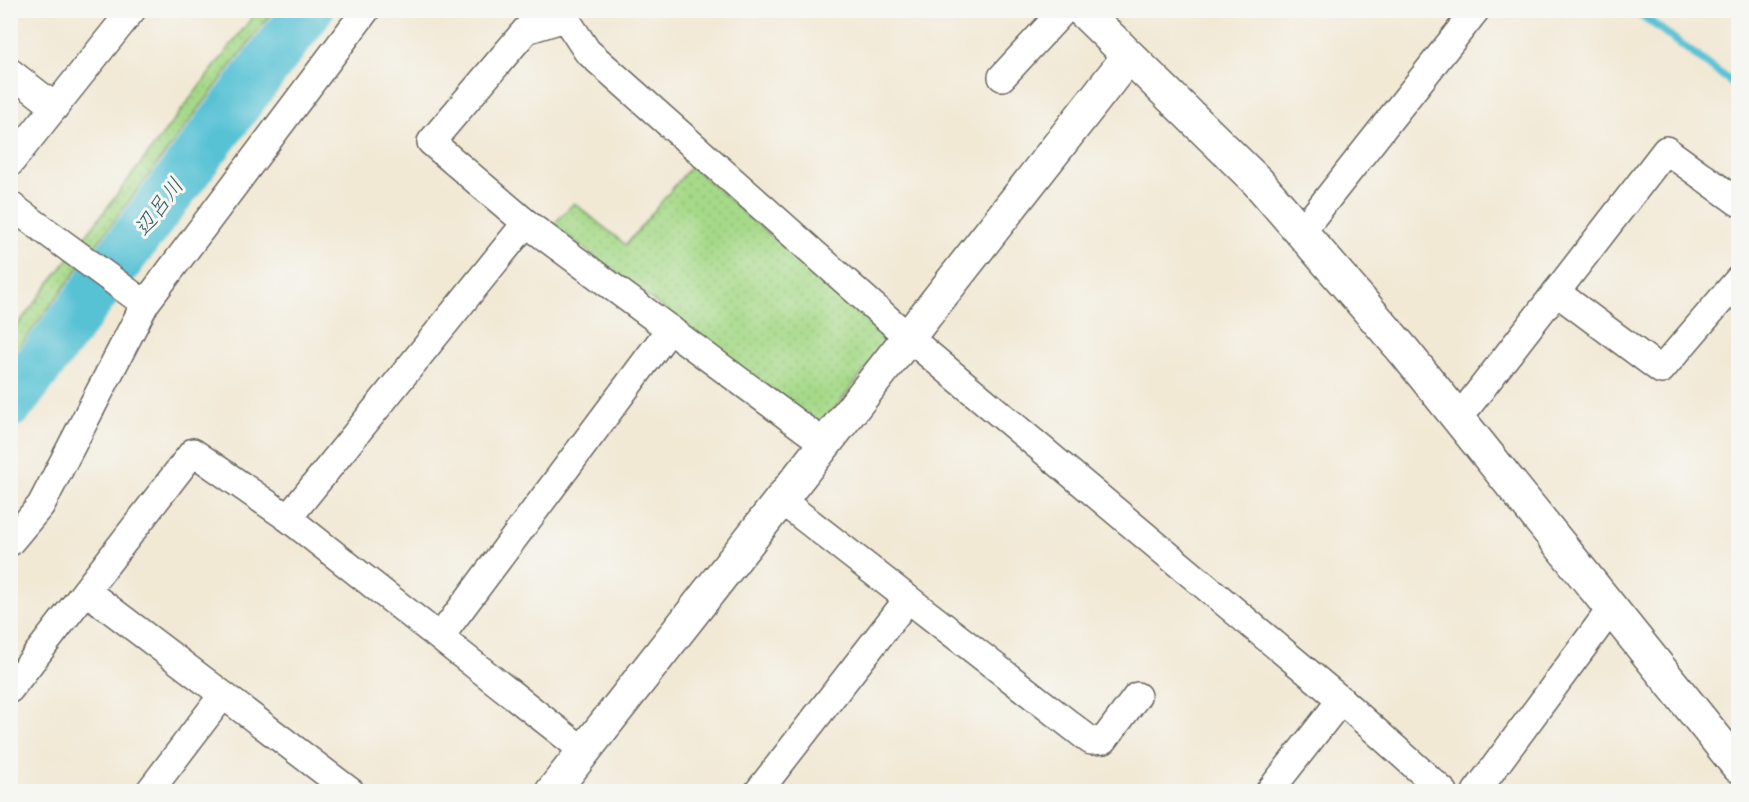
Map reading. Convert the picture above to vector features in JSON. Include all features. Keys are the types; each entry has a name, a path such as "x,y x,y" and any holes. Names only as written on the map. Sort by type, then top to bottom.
{"street":[{"path":"10,163 132,10"},
{"path":"10,543 42,505 145,304 366,10"},
{"path":"1002,77 1064,10"},
{"path":"1082,10 1258,182 1404,351 1738,766"},
{"path":"1301,232 1476,10"},
{"path":"825,444 526,223 431,142 526,30 562,14 587,51 909,337 1341,700 1444,792"},
{"path":"552,792 1128,57"},
{"path":"10,72 55,106"},
{"path":"1458,419 1666,150 1738,202"},
{"path":"10,205 145,304"},
{"path":"288,518 526,223"},
{"path":"1556,292 1661,370 1738,280"},
{"path":"440,638 670,329"},
{"path":"10,688 193,452 288,518 584,751"},
{"path":"781,500 1091,741 1104,740 1137,696"},
{"path":"86,591 351,792"},
{"path":"758,792 908,599"},
{"path":"1476,792 1611,609"},
{"path":"149,792 222,696"},
{"path":"1269,792 1341,700"}],"green space":[{"path":"257,11 273,11 11,358 10,335"},
{"path":"691,166 890,339 820,427 553,225 574,203 626,245"}],"waterway":[{"name":"辺呂川","path":"10,403 308,10"},
{"path":"1635,10 1738,87"}]}
